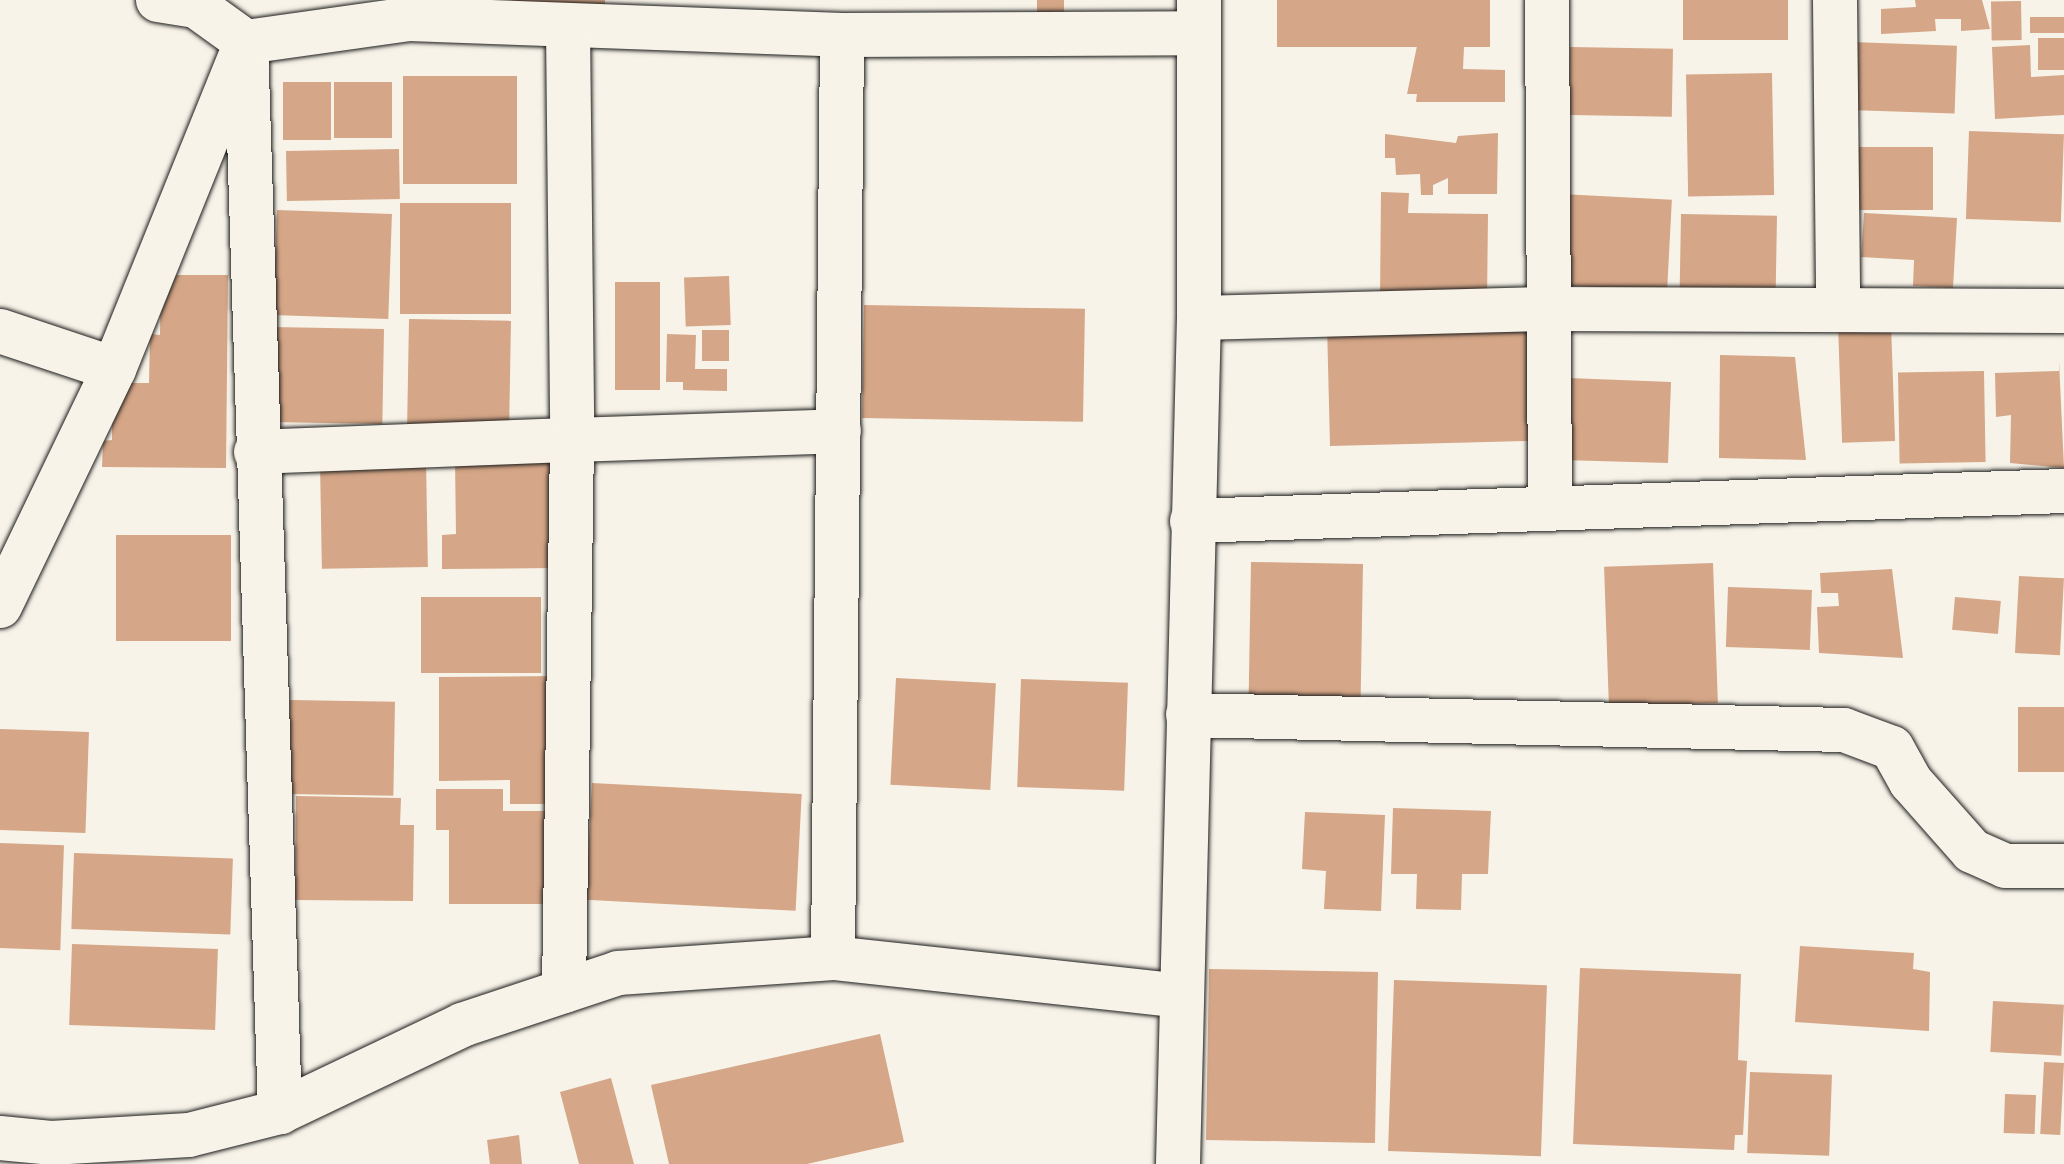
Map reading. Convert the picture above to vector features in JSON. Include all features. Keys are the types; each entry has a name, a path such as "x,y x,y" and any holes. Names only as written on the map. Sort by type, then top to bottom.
{"street":[{"path":"1547,0 1544,309 1550,506"},
{"path":"1835,0 1838,309"},
{"path":"183,2 246,42 409,10 568,27 638,15 842,35 1198,16 1199,318 1178,1164"},
{"path":"564,991 572,440 568,27"},
{"path":"833,958 842,35"},
{"path":"0,606 114,369 246,42"},
{"path":"246,42 256,452 280,1112"},
{"path":"1199,318 1544,309 2064,311"},
{"path":"0,331 114,369"},
{"path":"256,452 839,431"},
{"path":"1192,521 1550,506 2064,491"},
{"path":"1188,715 1844,730 1892,748 1911,782 1972,851 2005,866 2064,866"},
{"path":"0,1138 53,1154 189,1135 280,1112 462,1025 618,973 833,958 1181,996"}],"building":[{"path":"512,0 605,0 605,5 512,7"},
{"path":"1037,0 1064,0 1064,15 1037,15"},
{"path":"1277,0 1490,0 1490,47 1277,47"},
{"path":"1683,0 1788,0 1788,40 1683,40"},
{"path":"1915,0 1982,0 1990,29 1961,31 1961,19 1935,19 1936,31 1881,34 1881,9 1916,7"},
{"path":"2021,1 2022,40 1992,41 1991,2"},
{"path":"2030,17 2064,17 2064,33 2030,33"},
{"path":"2038,38 2064,38 2064,70 2038,70"},
{"path":"1852,42 1957,46 1955,114 1850,110"},
{"path":"2030,45 2031,77 2064,75 2064,115 1995,119 1992,47"},
{"path":"1417,46 1464,47 1463,69 1505,70 1505,102 1416,102 1417,94 1407,94"},
{"path":"1570,47 1673,49 1672,117 1569,115"},
{"path":"1772,73 1774,195 1688,196 1686,75"},
{"path":"403,76 517,76 517,184 403,184"},
{"path":"283,82 331,82 331,140 283,140"},
{"path":"334,82 392,82 392,138 334,138"},
{"path":"1969,131 2064,134 2061,222 1966,219"},
{"path":"1498,133 1497,194 1448,194 1448,178 1433,185 1433,195 1421,195 1420,174 1396,175 1395,158 1385,158 1385,134 1456,143 1458,136"},
{"path":"1858,147 1933,147 1933,210 1858,210"},
{"path":"399,149 400,199 287,201 286,151"},
{"path":"1381,192 1409,193 1408,213 1488,214 1487,302 1380,301"},
{"path":"1561,194 1672,200 1667,291 1556,285"},
{"path":"400,203 511,203 511,314 400,314"},
{"path":"277,210 392,214 388,319 273,315"},
{"path":"1864,213 1957,218 1953,288 1913,286 1914,260 1861,257"},
{"path":"1681,214 1777,216 1776,291 1680,289"},
{"path":"161,275 228,275 226,468 102,467 103,441 112,440 112,405 122,405 123,383 149,383 150,334 160,335"},
{"path":"729,276 731,325 686,327 684,278"},
{"path":"615,282 660,282 660,390 615,390"},
{"path":"864,305 1085,309 1083,422 862,418"},
{"path":"1565,318 1569,378 1671,382 1668,463 1562,460 1563,440 1330,446 1327,324"},
{"path":"409,319 511,321 509,430 407,428"},
{"path":"1891,324 1895,441 1842,443 1838,326"},
{"path":"272,327 384,329 382,424 270,422"},
{"path":"702,330 729,330 729,361 702,361"},
{"path":"667,334 696,335 695,369 727,369 727,391 683,390 683,382 666,382"},
{"path":"1720,355 1795,357 1806,460 1719,458"},
{"path":"2059,361 2064,468 2010,463 2011,415 1996,417 1995,373 2059,371"},
{"path":"1984,371 1986,462 1900,463 1898,373"},
{"path":"554,459 553,568 442,569 442,535 456,534 455,460"},
{"path":"426,460 428,567 322,569 320,462"},
{"path":"116,535 231,535 231,641 116,641"},
{"path":"1251,562 1363,564 1361,697 1249,695"},
{"path":"1713,563 1718,703 1609,707 1604,567"},
{"path":"1892,569 1903,658 1819,653 1817,607 1839,606 1838,593 1821,593 1820,573"},
{"path":"2019,576 2064,578 2060,655 2015,653"},
{"path":"1728,587 1812,590 1810,650 1726,647"},
{"path":"421,597 541,597 541,673 421,673"},
{"path":"1955,597 2001,601 1998,634 1952,630"},
{"path":"558,676 558,804 510,804 510,780 439,781 439,677"},
{"path":"896,678 996,683 990,790 890,785"},
{"path":"1021,679 1128,683 1124,791 1017,787"},
{"path":"290,700 395,702 393,796 288,794"},
{"path":"2018,707 2064,707 2064,772 2018,772"},
{"path":"0,729 89,732 85,833 0,830"},
{"path":"592,783 802,794 796,911 586,900"},
{"path":"436,789 503,789 503,811 548,811 548,904 449,904 449,830 436,830"},
{"path":"296,796 401,798 400,825 414,825 413,901 295,900"},
{"path":"1393,808 1491,811 1488,874 1462,874 1461,910 1416,909 1417,874 1391,874"},
{"path":"1305,812 1385,815 1381,911 1324,909 1326,871 1302,869"},
{"path":"0,843 64,845 60,950 0,948"},
{"path":"74,853 233,859 230,935 71,929"},
{"path":"72,944 218,949 215,1030 69,1025"},
{"path":"1800,946 1914,953 1913,969 1930,972 1929,1031 1795,1022"},
{"path":"1580,968 1741,974 1738,1060 1747,1061 1743,1135 1735,1135 1734,1150 1573,1144"},
{"path":"1209,969 1378,972 1375,1143 1206,1140"},
{"path":"1394,980 1547,985 1541,1156 1388,1151"},
{"path":"1993,1001 2064,1005 2061,1056 1990,1052"},
{"path":"880,1034 904,1142 807,1164 669,1164 651,1085"},
{"path":"2044,1062 2064,1063 2060,1135 2040,1134"},
{"path":"1750,1072 1832,1075 1829,1156 1747,1153"},
{"path":"611,1078 634,1164 579,1164 560,1092"},
{"path":"2005,1094 2036,1095 2035,1134 2004,1133"},
{"path":"519,1135 522,1164 490,1164 487,1140"}]}
